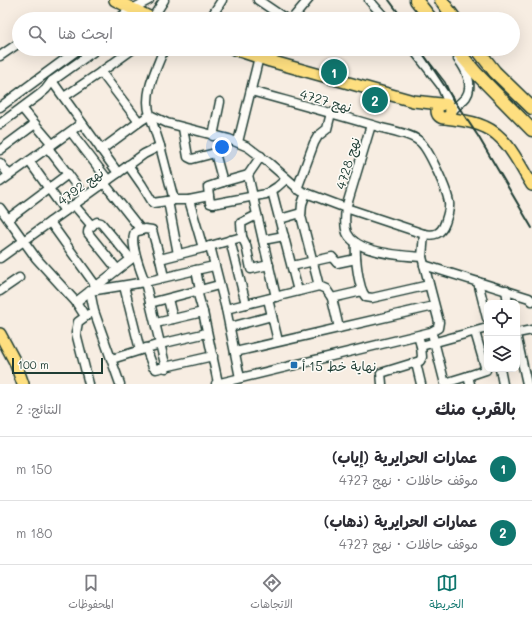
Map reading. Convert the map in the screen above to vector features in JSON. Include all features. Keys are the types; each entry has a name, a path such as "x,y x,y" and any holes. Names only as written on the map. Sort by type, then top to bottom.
{"highway":[{"path":"415,0 425,12"},
{"path":"441,0 450,12"},
{"path":"462,56 532,130"},
{"path":"483,56 495,72 532,108"},
{"path":"487,56 532,98"}],"main road":[{"path":"115,0 137,12"},
{"path":"256,56 413,101 425,108 446,111 487,122 496,126 512,141 532,172"},
{"path":"446,111 493,131 507,145 532,185"},
{"path":"0,334 15,362 23,384"}],"street":[{"path":"128,12 149,0"},
{"path":"147,12 149,0"},
{"path":"152,12 164,0"},
{"path":"214,12 222,0"},
{"path":"258,0 276,12"},
{"path":"298,12 308,0"},
{"path":"369,0 380,12"},
{"path":"415,0 423,12"},
{"path":"0,55 12,47"},
{"path":"0,107 70,56"},
{"path":"0,124 46,89 54,80 88,56"},
{"path":"64,97 123,56"},
{"path":"161,56 147,101 160,146 171,200 178,254"},
{"path":"238,142 251,91 265,59 268,56"},
{"path":"418,56 441,85 446,111 465,99 470,85 465,70 455,56"},
{"name":"نهج 4792","path":"0,258 118,173 64,97 50,71"},
{"path":"101,72 139,122"},
{"name":"نهج 4727","path":"251,91 413,137 420,141 430,156 448,196 450,204 447,218 442,229 436,235 432,236 424,234"},
{"path":"213,136 220,102"},
{"path":"22,108 35,124 85,197"},
{"path":"297,189 314,144 318,136 327,129 331,113"},
{"path":"101,150 150,115"},
{"path":"150,115 158,120 238,142 248,147 261,156 297,189 306,194 424,234 423,261 439,325 436,330 418,336 242,380 217,384 196,270"},
{"path":"0,182 82,123"},
{"path":"0,150 35,124"},
{"name":"نهج 4728","path":"356,243 349,236 346,229 346,208 371,125"},
{"path":"183,128 188,157 192,159 215,154 223,182"},
{"path":"71,132 141,230"},
{"path":"118,173 144,154 160,146"},
{"path":"261,156 248,175 208,187 210,203 213,204 253,197 272,191 286,178"},
{"path":"29,161 66,211"},
{"path":"0,163 9,176"},
{"path":"128,165 152,202 157,204 171,200 189,200 209,196"},
{"path":"68,174 49,188 3,214 39,263 76,302 85,316"},
{"path":"248,175 269,265 272,316 278,341"},
{"path":"272,191 298,291"},
{"path":"306,194 302,204 301,214 319,286"},
{"path":"189,200 214,266 226,309 242,380"},
{"path":"74,205 92,226"},
{"path":"280,219 301,214"},
{"path":"257,215 241,223 242,237 246,245 251,269 253,270 269,265"},
{"path":"50,222 93,289 94,310 120,384"},
{"path":"117,270 88,233 88,230 97,222 101,223 133,257 145,282 166,368"},
{"path":"133,257 133,235 135,232 147,228 152,230 164,277"},
{"path":"263,240 284,236"},
{"path":"160,259 242,237"},
{"path":"230,240 246,304"},
{"path":"429,285 372,298 366,297 362,291 356,259 356,243 370,249 423,261 478,282 529,298 532,301"},
{"path":"76,302 133,257"},
{"path":"292,266 332,257 337,263 356,259"},
{"path":"93,289 124,286 214,266"},
{"path":"0,290 19,278"},
{"path":"478,282 484,306"},
{"path":"124,286 143,349 154,368 166,368 213,356"},
{"path":"150,303 219,286"},
{"path":"226,309 319,286 326,289 332,298 339,328"},
{"path":"506,290 508,300"},
{"path":"332,298 362,291"},
{"path":"168,299 174,319"},
{"path":"235,352 434,306"},
{"path":"90,384 76,333 78,322 94,310"},
{"path":"156,323 203,312"},
{"path":"230,327 272,316"},
{"path":"421,346 484,329"},
{"path":"520,332 532,330"},
{"path":"431,332 435,342 445,384 469,380 484,371"},
{"path":"475,332 484,358"},
{"path":"112,359 160,344 207,333"},
{"path":"382,384 381,373 416,363 421,359 421,346 418,336"},
{"path":"520,351 528,384"},
{"path":"416,363 421,384"},
{"path":"501,372 503,384"},
{"path":"528,384 532,380"}],"railway":[{"path":"389,0 398,12"},
{"path":"425,56 478,136 532,228"}],"place":[{"name":"عمارات الحرايرية (إياب)","path":"334,72"},
{"name":"عمارات الحرايرية (ذهاب)","path":"375,100"},
{"name":"نهاية خط 15 أ","path":"294,365"}]}
